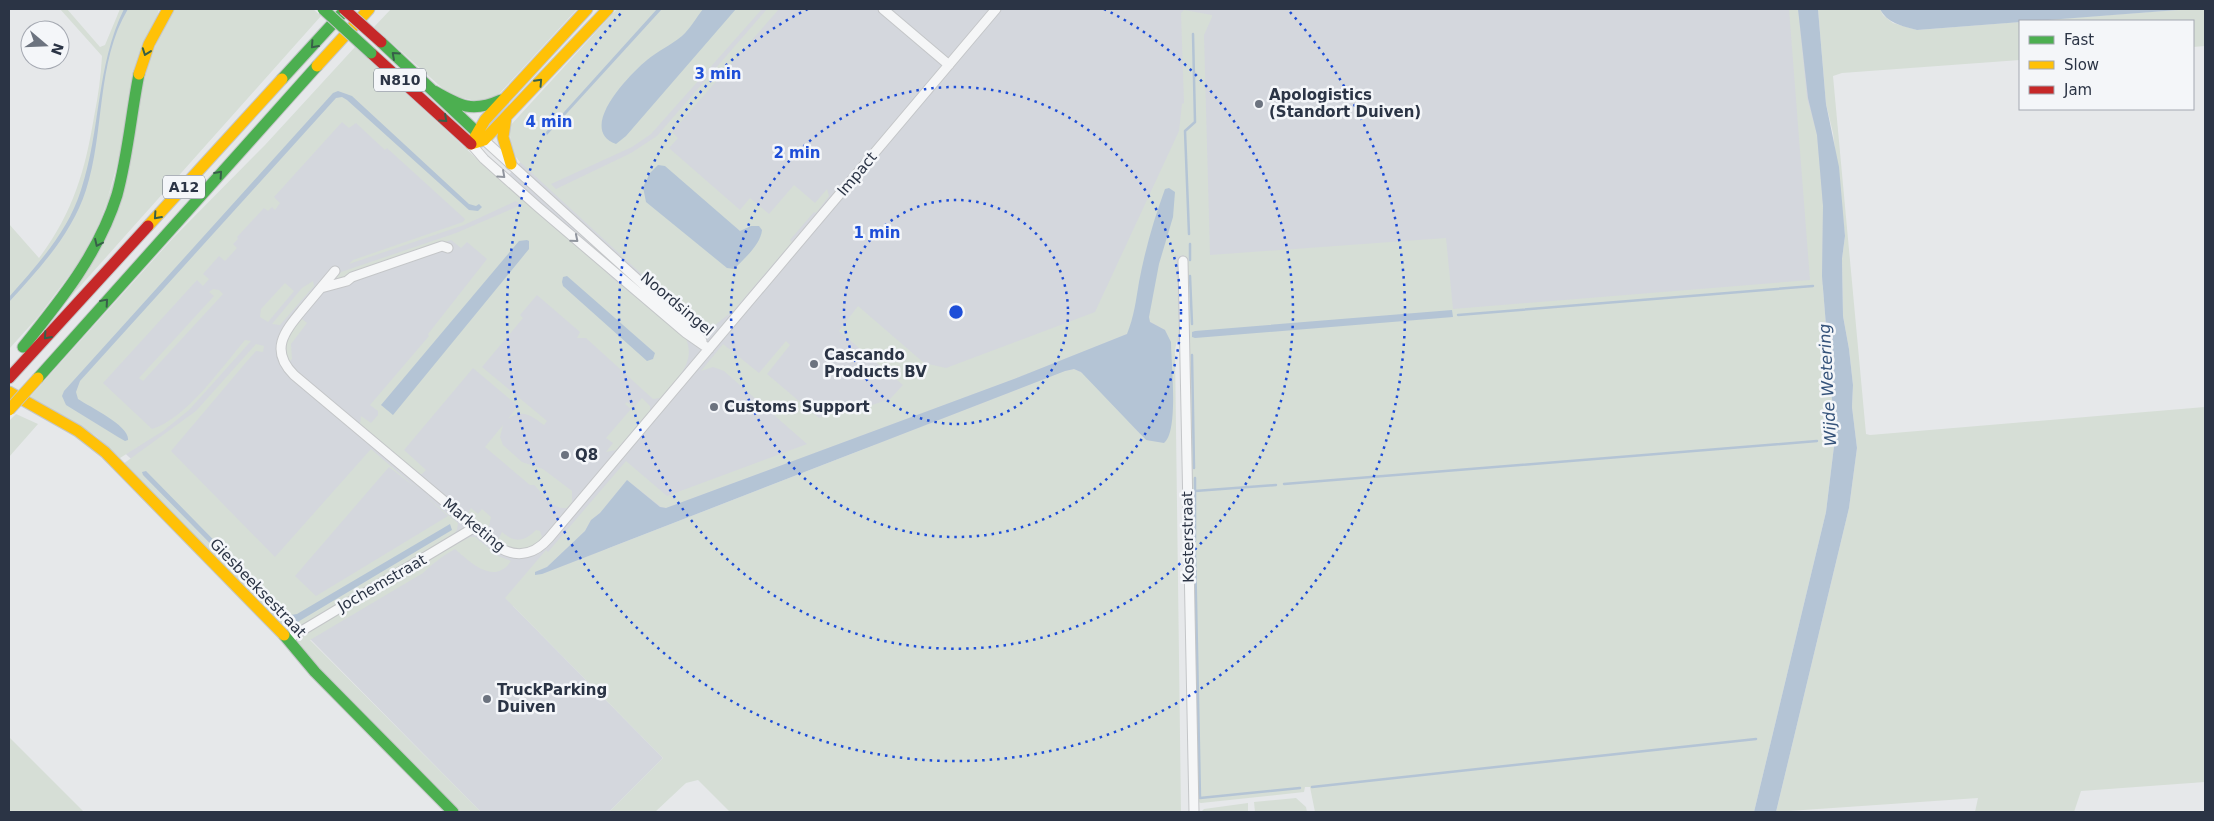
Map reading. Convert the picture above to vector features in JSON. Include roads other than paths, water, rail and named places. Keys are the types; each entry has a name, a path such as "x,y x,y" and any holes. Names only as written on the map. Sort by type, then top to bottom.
{"main road":[{"name":"A12","path":"9,378 15,362 81,273 109,220 126,157 144,56 153,34 168,9"},
{"name":"Noordsingel","path":"323,9 471,144"},
{"name":"A12","path":"15,362 345,9"},
{"name":"Noordsingel","path":"345,9 480,136"},
{"name":"A12","path":"9,410 186,210 369,9"},
{"path":"480,136 505,98 587,9"},
{"path":"471,144 506,117 608,9"},
{"path":"434,91 461,107 474,110 505,98"},
{"path":"506,117 503,137 511,164"},
{"name":"Giesbeeksestraat","path":"9,392 78,431 105,452 288,639 315,672 453,812"}],"street":[{"path":"883,9 948,65"},
{"name":"Impact","path":"709,349 996,9"},
{"name":"Noordsingel","path":"480,136 691,328 709,349"},
{"name":"Noordsingel","path":"471,144 484,159 686,333 709,349"},
{"path":"320,288 347,281 352,277 442,246 448,248"},
{"name":"Kosterstraat","path":"1183,261 1194,812"},
{"name":"Marketing","path":"335,271 284,334 281,349 284,364 500,548 511,553 530,553 542,546 709,349"},
{"name":"Jochemstraat","path":"288,639 475,527"}],"water":[{"path":"124,9 128,9 111,51 92,168 80,206 54,250 9,302 9,297 41,260 60,234 81,190 92,144 108,53"},
{"path":"657,9 662,9 547,135 546,132"},
{"path":"703,9 736,9 626,136 616,144 605,137 602,127 604,115 619,89 647,60 682,36"},
{"path":"1798,9 1818,9 1826,104 1839,167 1845,236 1842,259 1843,316 1853,385 1852,407 1857,448 1849,508 1776,812 1754,812 1826,512 1835,438 1822,276 1823,206 1817,135 1808,98"},
{"path":"1880,9 2191,9 2047,20 2019,20 2019,22 1917,30 1891,21"},
{"path":"338,91 352,96 469,204 476,206 479,204 482,207 478,211 469,210 347,100 342,97 336,98 80,381 76,392 78,399 116,423 123,429 128,440 125,441 66,405 62,396 64,391 333,93"},
{"path":"658,165 665,166 740,231 751,226 759,226 762,230 759,241 734,269 727,268 646,202 643,187 650,173"},
{"path":"1169,188 1175,192 1173,217 1159,264 1149,317 1150,322 1165,330 1171,342 1173,411 1169,436 1164,443 1146,440 1081,372 1074,369 542,574 535,575 535,572 547,567 585,531 591,520 600,513 627,480 660,507 666,508 1014,379 1127,334 1133,315 1141,270 1150,235 1165,189"},
{"path":"519,241 529,241 529,249 393,415 381,405"},
{"path":"567,276 655,353 653,359 647,361 563,286 563,277"},
{"path":"1452,310 1453,317 1192,337 1192,332 1195,331"},
{"path":"146,471 248,575 247,577 244,578 143,475 142,472"},
{"path":"450,524 452,530 296,623 288,622 276,609 279,606 291,615 297,614"}],"waterway":[{"path":"1189,234 1185,131 1195,122 1193,34"},
{"path":"1190,244 1190,260"},
{"path":"1190,276 1192,324"},
{"path":"1458,315 1813,286"},
{"path":"1192,355 1194,468"},
{"name":"Wijde Wetering","path":"1284,484 1817,441"},
{"path":"1195,478 1195,541"},
{"path":"1195,491 1276,485"},
{"path":"1195,551 1200,798 1300,788"},
{"path":"1312,787 1756,739"}],"place":[{"name":"Apologistics (Standort Duiven)","path":"1259,104"},
{"name":"Cascando Products BV","path":"814,364"},
{"name":"Customs Support","path":"714,407"},
{"name":"Q8","path":"565,455"},
{"name":"TruckParking Duiven","path":"487,699"}]}
